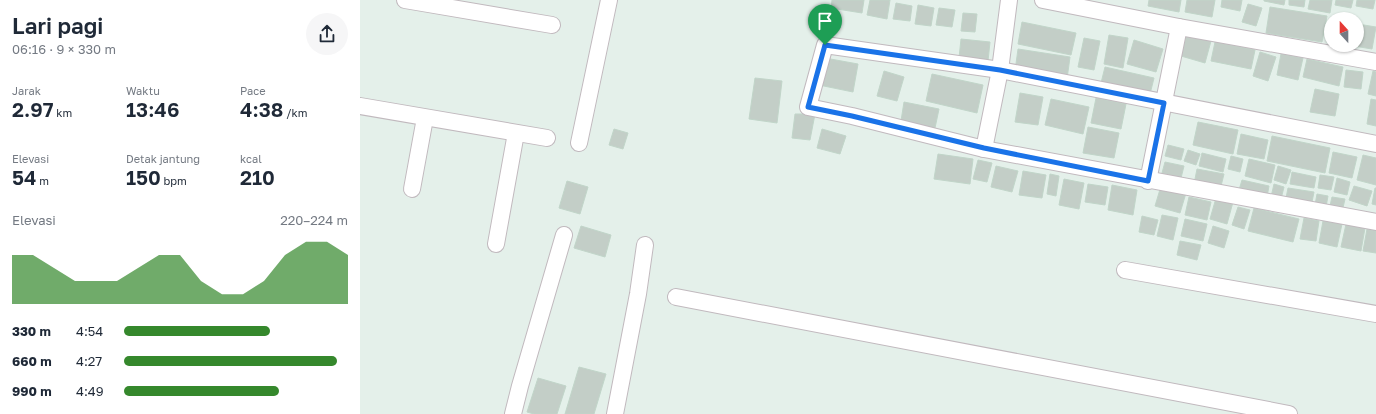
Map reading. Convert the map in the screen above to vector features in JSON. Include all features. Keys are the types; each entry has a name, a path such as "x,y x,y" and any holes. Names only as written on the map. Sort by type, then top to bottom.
{"street":[{"path":"405,0 552,25"},
{"path":"579,144 609,0"},
{"path":"984,148 1000,70 1009,0"},
{"path":"1043,0 1179,27 1376,62"},
{"path":"1148,181 1179,27"},
{"path":"1376,144 1000,70 825,45 808,107 852,116 984,148 1148,181 1376,222"},
{"path":"360,106 547,138"},
{"path":"412,189 425,118"},
{"path":"496,244 516,133"},
{"path":"513,414 564,235"},
{"path":"615,414 638,294 645,246"},
{"path":"1126,270 1376,314"},
{"path":"676,297 1288,414"}],"building":[{"path":"832,0 864,0 862,13 831,8"},
{"path":"870,0 890,0 887,19 867,15"},
{"path":"1149,0 1181,0 1179,12 1148,6"},
{"path":"1187,0 1215,0 1212,17 1185,12"},
{"path":"1222,0 1242,0 1240,11 1221,7"},
{"path":"1264,0 1285,0 1284,5"},
{"path":"1289,0 1305,0 1304,7 1289,5"},
{"path":"1310,0 1332,0 1330,12 1308,9"},
{"path":"1336,0 1353,0 1351,8 1335,5"},
{"path":"1357,0 1375,0 1373,9 1356,6"},
{"path":"896,3 912,6 910,21 893,19"},
{"path":"1248,4 1262,8 1256,26 1242,22"},
{"path":"918,5 934,8 931,26 915,24"},
{"path":"1270,7 1324,16 1324,32 1322,42 1266,33"},
{"path":"939,8 955,10 952,27 936,25"},
{"path":"963,13 977,14 975,32 961,31"},
{"path":"1022,22 1076,33 1071,55 1018,44"},
{"path":"1364,25 1376,27 1372,49 1364,48"},
{"path":"1187,34 1211,41 1205,63 1181,56"},
{"path":"1109,35 1128,38 1123,68 1104,64"},
{"path":"1084,38 1100,41 1094,70 1078,67"},
{"path":"961,39 990,42 988,61 959,58"},
{"path":"1134,40 1163,49 1156,72 1127,64"},
{"path":"1215,42 1255,50 1251,69 1211,61"},
{"path":"1018,49 1070,57 1067,79 1015,71"},
{"path":"1260,52 1276,57 1268,81 1253,76"},
{"path":"1281,54 1303,58 1298,80 1277,75"},
{"path":"825,58 858,64 853,92 819,85"},
{"path":"1307,59 1343,67 1339,86 1303,77"},
{"path":"1105,67 1154,78 1149,98 1100,87"},
{"path":"1346,70 1363,72 1361,89 1344,87"},
{"path":"884,71 904,77 897,101 877,96"},
{"path":"1373,71 1376,72 1376,96 1368,94"},
{"path":"932,74 983,85 977,113 926,101"},
{"path":"755,78 782,81 777,123 749,119"},
{"path":"1315,89 1339,94 1335,116 1310,112"},
{"path":"1020,93 1043,97 1038,125 1015,122"},
{"path":"1096,98 1126,104 1121,129 1091,123"},
{"path":"1051,99 1089,107 1083,134 1045,125"},
{"path":"1371,99 1376,100 1376,126 1367,124"},
{"path":"904,102 939,109 935,128 901,121"},
{"path":"795,114 815,114 810,140 792,138"},
{"path":"1198,122 1238,130 1233,154 1193,145"},
{"path":"1088,127 1119,133 1114,158 1083,153"},
{"path":"614,129 628,133 623,149 609,145"},
{"path":"822,129 846,136 840,154 817,148"},
{"path":"1241,134 1268,140 1264,159 1237,154"},
{"path":"1272,136 1330,148 1325,173 1267,161"},
{"path":"1168,145 1184,149 1181,160 1165,156"},
{"path":"1188,150 1200,154 1196,165 1184,161"},
{"path":"1333,152 1357,157 1352,178 1329,173"},
{"path":"1202,153 1226,159 1223,172 1199,166"},
{"path":"938,154 973,159 970,184 934,179"},
{"path":"1363,155 1376,158 1376,185 1357,180"},
{"path":"1231,156 1243,159 1240,172 1228,169"},
{"path":"1249,159 1275,165 1271,183 1245,176"},
{"path":"978,160 992,163 987,182 973,179"},
{"path":"1165,162 1184,166 1181,178 1162,173"},
{"path":"996,166 1018,171 1012,192 991,187"},
{"path":"1278,166 1291,170 1286,184 1274,180"},
{"path":"1197,169 1224,174 1220,190 1194,184"},
{"path":"1023,171 1046,175 1042,198 1019,195"},
{"path":"1292,172 1316,177 1314,188 1290,184"},
{"path":"1050,174 1059,176 1056,196 1047,194"},
{"path":"1320,175 1334,177 1331,190 1318,188"},
{"path":"1337,178 1350,182 1347,195 1334,192"},
{"path":"1064,179 1084,183 1079,209 1059,205"},
{"path":"1242,180 1269,186 1267,197 1239,190"},
{"path":"567,181 588,187 580,214 559,208"},
{"path":"1088,184 1108,187 1105,205 1085,202"},
{"path":"1274,184 1284,187 1281,199 1271,197"},
{"path":"1112,185 1137,190 1133,215 1108,210"},
{"path":"1161,186 1186,193 1180,213 1155,206"},
{"path":"1354,186 1372,191 1367,206 1349,200"},
{"path":"1288,188 1314,192 1311,207 1285,203"},
{"path":"1376,188 1376,205 1372,204"},
{"path":"1317,194 1328,196 1326,207 1315,205"},
{"path":"1189,197 1211,202 1207,220 1185,215"},
{"path":"1332,197 1345,199 1342,212 1329,210"},
{"path":"1216,198 1233,202 1227,224 1210,219"},
{"path":"1238,207 1250,210 1244,229 1232,225"},
{"path":"1254,208 1299,219 1293,242 1248,231"},
{"path":"1162,215 1178,218 1173,240 1157,236"},
{"path":"1142,216 1158,220 1154,235 1139,232"},
{"path":"1304,218 1319,221 1316,241 1300,239"},
{"path":"1185,219 1207,224 1203,241 1181,236"},
{"path":"1323,221 1342,224 1337,247 1319,243"},
{"path":"1346,224 1365,228 1361,251 1341,247"},
{"path":"581,226 611,235 605,257 574,248"},
{"path":"1213,226 1229,231 1224,248 1208,243"},
{"path":"1367,229 1376,231 1376,253 1363,251"},
{"path":"1180,241 1201,245 1197,260 1177,255"},
{"path":"579,367 606,374 594,414 565,414"},
{"path":"538,378 566,386 557,414 534,414 527,412"}],"route":[{"path":"825,45 1000,70 1164,103 1148,181 984,148 852,116 808,107 825,45"}]}
